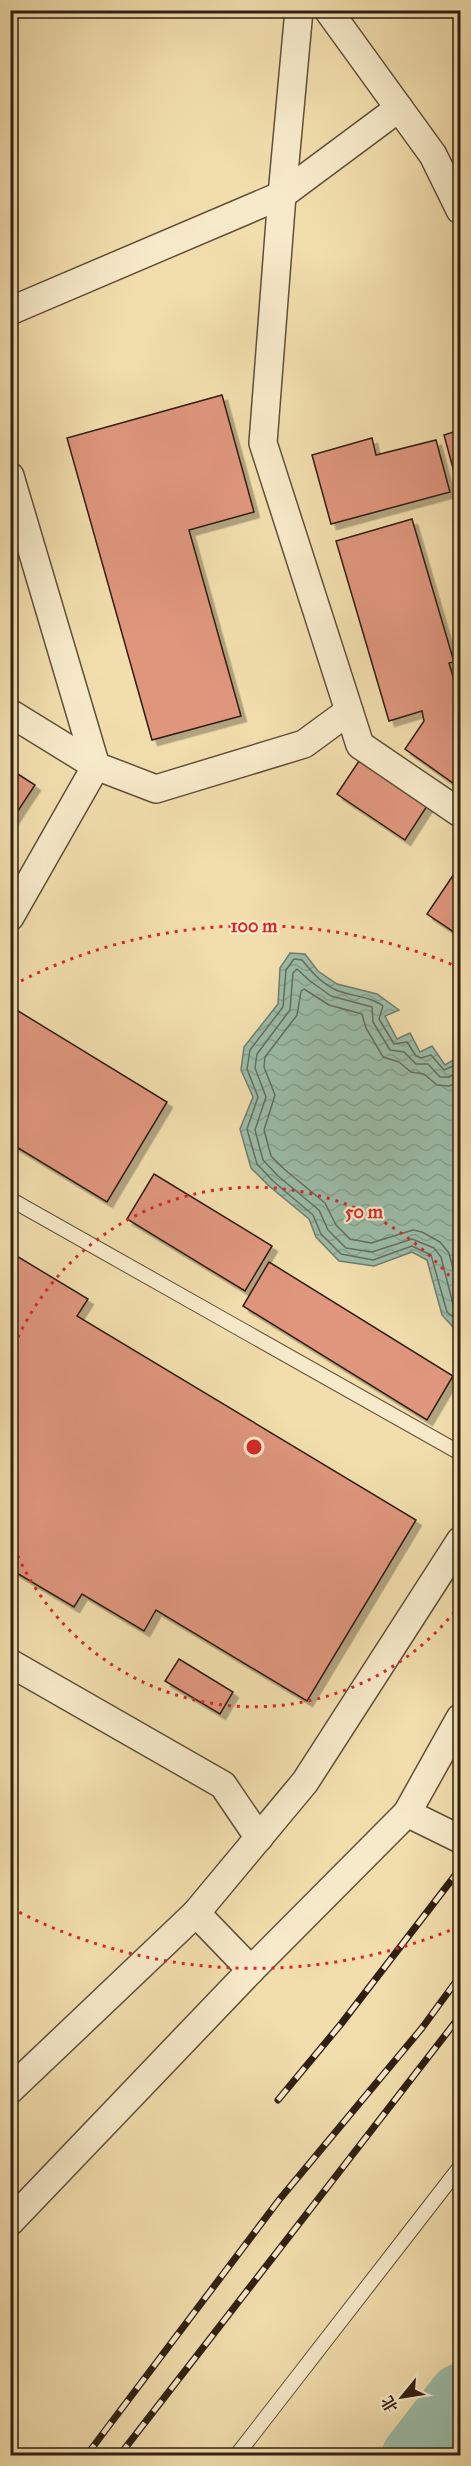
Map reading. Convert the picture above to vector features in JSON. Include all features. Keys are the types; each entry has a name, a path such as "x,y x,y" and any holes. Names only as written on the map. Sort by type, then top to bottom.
{"street":[{"path":"299,10 263,443 360,745 460,813"},
{"path":"328,10 433,154 460,210"},
{"path":"10,311 282,195 399,108"},
{"path":"10,476 96,766 10,917"},
{"path":"10,713 96,766 156,789 304,744 349,711"},
{"path":"10,2090 196,1913 305,1782 460,1541"},
{"path":"10,1663 223,1785 259,1838"},
{"path":"10,2222 250,1970 407,1813 460,1718"},
{"path":"407,1813 460,1839"},
{"path":"196,1913 250,1970"}],"lane":[{"path":"10,1199 460,1453"},
{"path":"236,2456 460,2168"}],"water":[{"path":"290,953 305,954 318,971 337,984 377,994 399,1010 385,1016 397,1039 410,1033 420,1052 432,1046 445,1065 460,1056 460,1330 453,1327 442,1315 427,1260 412,1252 374,1266 339,1261 316,1237 309,1219 251,1168 240,1129 253,1097 241,1070 244,1047 278,1004 280,968"}],"building":[{"path":"222,395 254,512 189,530 241,716 152,740 67,438"},
{"path":"460,430 460,482 457,483 444,435"},
{"path":"372,438 376,455 436,440 450,492 331,524 312,455"},
{"path":"412,519 454,662 449,663 460,701 460,788 405,749 424,721 422,711 389,721 336,541"},
{"path":"359,761 427,806 405,840 337,794"},
{"path":"10,769 35,785 10,823"},
{"path":"458,868 460,870 460,936 427,914"},
{"path":"10,1006 167,1102 107,1202 10,1143"},
{"path":"154,1174 272,1246 245,1291 127,1219"},
{"path":"10,1252 88,1299 77,1316 416,1520 307,1701 156,1610 144,1631 82,1594 74,1607 10,1569"},
{"path":"269,1262 453,1376 427,1420 243,1306"},
{"path":"179,1659 233,1692 220,1714 165,1681"}],"waterway":[{"path":"413,2456 460,2395"}],"railway":[{"path":"278,2100 341,2024 460,1869"},
{"path":"86,2456 279,2200 422,2028 460,1976"},
{"path":"119,2456 460,2016"}]}
